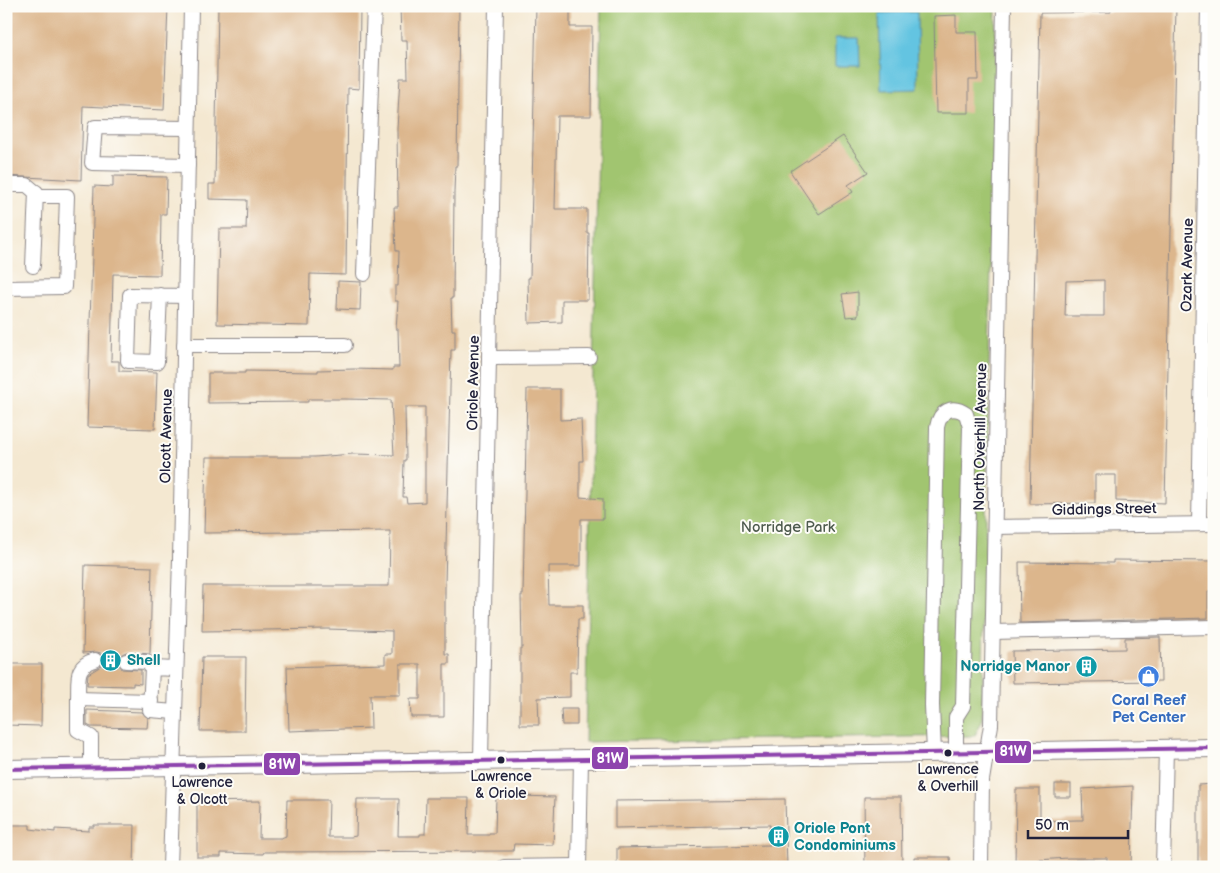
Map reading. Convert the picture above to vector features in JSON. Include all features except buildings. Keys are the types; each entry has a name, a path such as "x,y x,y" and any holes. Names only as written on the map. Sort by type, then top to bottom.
{"main road":[{"path":"6,769 1214,748"}],"street":[{"name":"Olcott Avenue","path":"170,867 191,6"},
{"path":"364,274 374,6"},
{"name":"Oriole Avenue","path":"481,760 496,6"},
{"name":"North Overhill Avenue","path":"981,867 982,780 991,725 1004,6"},
{"name":"Ozark Avenue","path":"1200,524 1208,6"},
{"path":"188,128 95,127 92,163 188,165"},
{"path":"6,185 27,185 40,196 67,196 64,286 6,288"},
{"path":"34,266 36,192"},
{"path":"160,295 157,362 128,361 130,294 160,295 185,296"},
{"path":"184,346 344,344"},
{"path":"490,358 589,357"},
{"path":"934,753 932,705 937,427 941,414 954,409 966,414 970,427 963,706 956,717 956,753"},
{"name":"Giddings Street","path":"995,527 1214,524"},
{"path":"993,632 1214,627"},
{"path":"91,768 91,737 78,730 78,699 80,668 83,663 95,660"},
{"path":"126,661 147,662 152,668 150,710 175,712"},
{"path":"152,668 176,669"},
{"path":"78,699 151,701"},
{"path":"1163,867 1166,749"},
{"path":"504,867 579,866 581,758"}],"green space":[{"name":"Norridge Park","path":"601,6 996,6 982,721 975,735 585,742"}],"water":[{"path":"917,12 918,89 881,90 879,13"},
{"path":"835,38 859,38 860,66 835,66"}],"tunnel":[{"path":"95,660 126,661"}],"transit line":[{"name":"81W","path":"6,769 1214,748"}],"place":[{"name":"Shell","path":"111,660"},
{"name":"Norridge Manor","path":"1086,666"},
{"name":"Coral Reef Pet Center","path":"1149,677"},
{"name":"Lawrence & Overhill","path":"948,753"},
{"name":"Lawrence & Oriole","path":"501,760"},
{"name":"Lawrence & Olcott","path":"202,766"},
{"name":"Oriole Pont Condominiums","path":"778,837"}]}
